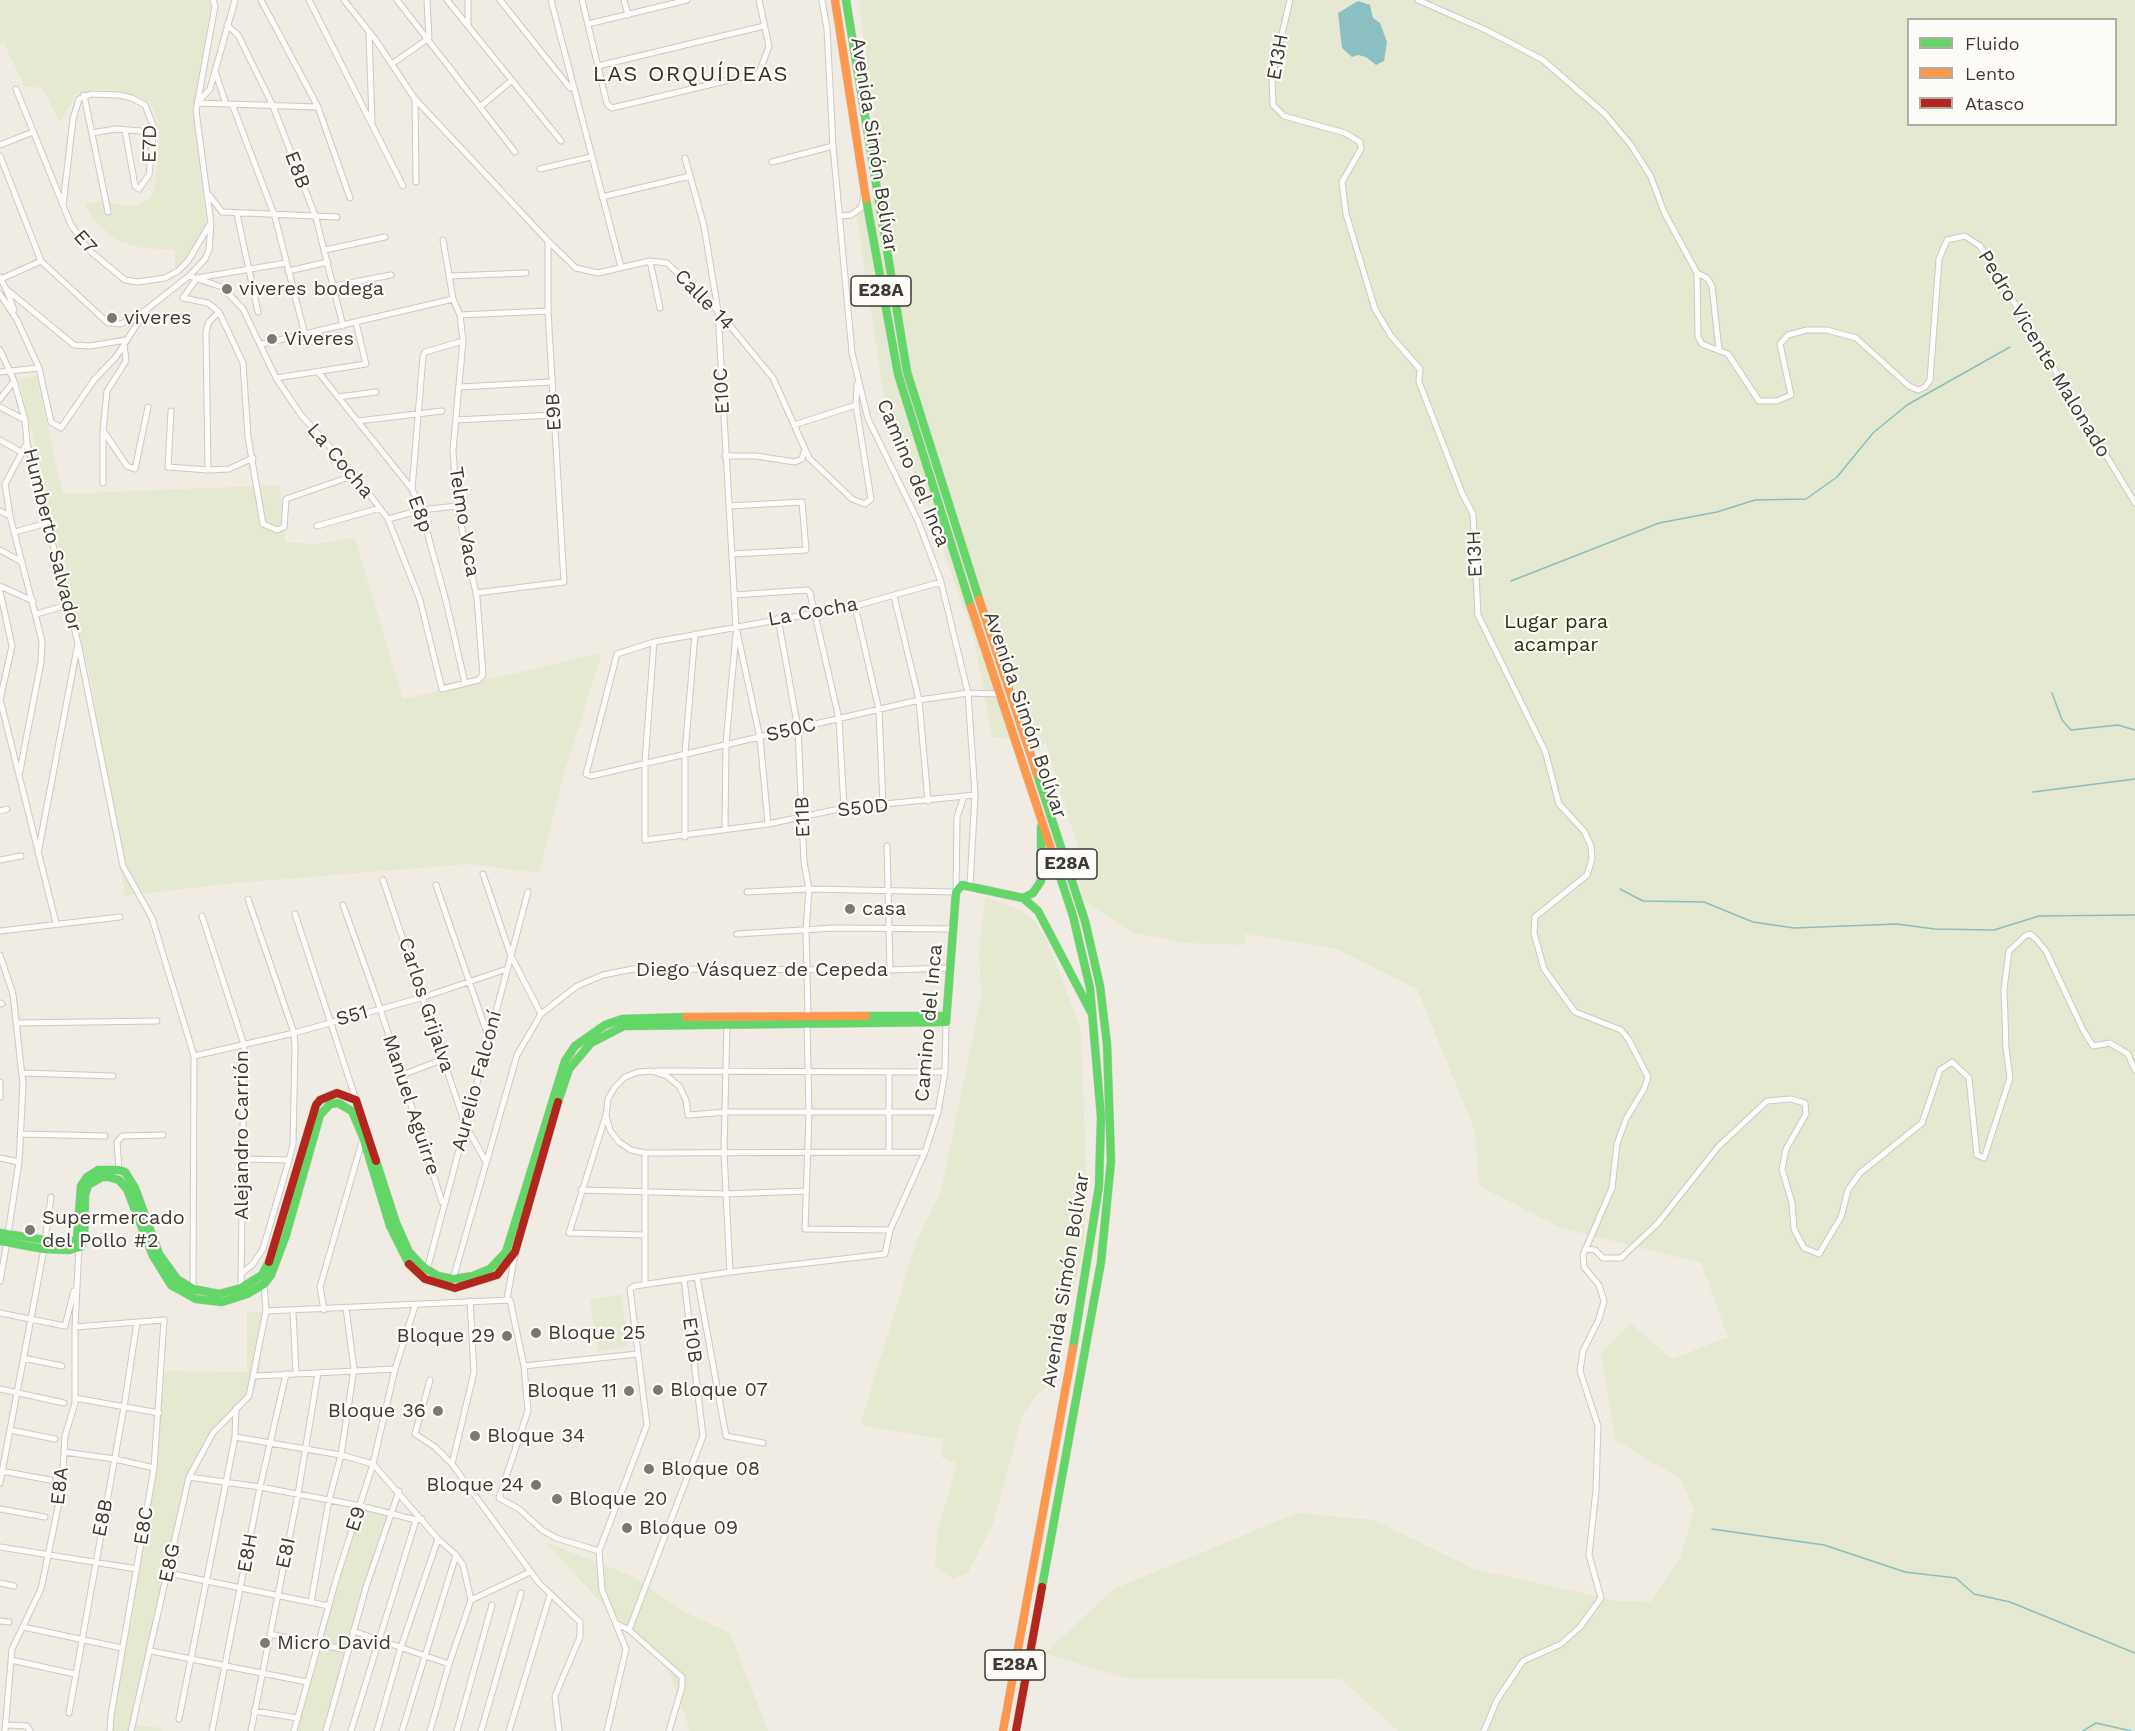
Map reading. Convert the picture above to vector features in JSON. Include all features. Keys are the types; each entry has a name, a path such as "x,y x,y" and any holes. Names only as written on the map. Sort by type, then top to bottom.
{"main road":[{"name":"Avenida Simón Bolívar","path":"835,0 856,147 898,374 1082,948 1093,1015 1101,1117 1097,1197 1089,1261 1003,1731"},
{"name":"Avenida Simón Bolívar","path":"846,0 898,324 914,398 1085,921 1100,987 1107,1044 1111,1161 1102,1252 1016,1731"},
{"path":"856,147 869,145"},
{"path":"1023,898 1033,894 1041,881 1040,814"},
{"path":"956,892 962,885 970,885 1023,898 1047,924 1073,981 1093,1015"},
{"name":"Camino del Inca","path":"946,1019 956,892"},
{"path":"78,1243 81,1186 87,1177 98,1170 118,1170 125,1173 135,1188 159,1254 177,1279 193,1289 219,1294 272,1275 286,1235 320,1115 330,1104 344,1104 352,1111 365,1135 396,1223 409,1252 427,1270 454,1284 490,1269 506,1252 556,1081 575,1046 604,1025 622,1019 641,1017 727,1021"},
{"path":"4,1238 69,1250 84,1241 85,1195 88,1185 102,1177 109,1177 119,1180 127,1189 153,1256 171,1285 196,1299 222,1302 247,1294 261,1280 279,1234 315,1105 320,1100 337,1094 356,1100 390,1226 403,1255 425,1279 454,1284 476,1284 497,1275 515,1252 562,1086 579,1054 607,1033 624,1026 727,1021 946,1019"},
{"path":"1027,1598 1039,1600"}],"street":[{"path":"197,103 210,89 235,0"},
{"path":"261,0 318,107 350,198"},
{"path":"309,0 403,186"},
{"name":"Calle 14","path":"344,0 415,99 576,268 598,273 650,261 667,263 718,311 773,378 809,458 852,499 865,504 871,499 856,405 857,384 860,383"},
{"path":"398,0 515,152"},
{"path":"427,0 429,38"},
{"path":"447,0 561,141"},
{"path":"468,0 468,24"},
{"path":"500,0 573,91"},
{"path":"550,0 621,267"},
{"path":"582,0 607,105 612,108 759,73 770,46 759,0"},
{"path":"624,0 628,15"},
{"path":"588,24 687,0"},
{"name":"Camino del Inca","path":"822,0 827,29 833,146 852,353 868,419 918,522 940,582 968,693 975,795 970,885"},
{"name":"E13H","path":"1290,0 1272,77 1273,105 1284,116 1345,133 1360,142 1361,149 1342,182 1346,214 1375,309 1391,336 1420,369 1419,382 1462,493 1473,514 1479,618 1545,752 1559,804 1584,831 1591,846 1592,859 1587,875 1546,907 1534,920 1534,933 1544,969 1563,999 1575,1012 1621,1030 1647,1072 1647,1083 1626,1119 1617,1144 1612,1188 1585,1249"},
{"path":"1418,0 1488,31 1543,60 1605,114 1647,169 1675,235 1697,273 1698,337 1702,344 1719,350 1712,286 1707,278 1697,273"},
{"path":"0,156 41,261 108,323 121,324 147,308 189,276 206,259 209,250 211,224 197,103 214,3"},
{"name":"E8B","path":"227,25 238,34 273,106 316,218 343,326"},
{"path":"598,66 764,26"},
{"path":"369,33 372,124"},
{"path":"392,64 429,38"},
{"path":"215,69 275,216 305,335"},
{"path":"480,107 511,81"},
{"name":"E7","path":"16,89 63,206 79,239 125,280 132,283 165,278 178,271 188,261 211,224"},
{"path":"84,95 108,212"},
{"path":"63,206 73,119 76,105 84,95"},
{"name":"E7D","path":"84,95 119,95 139,101 152,119 154,132 149,175 144,185 137,189 125,130"},
{"path":"415,99 416,182"},
{"path":"197,103 318,107"},
{"path":"92,133 125,130 154,132"},
{"path":"0,145 33,132"},
{"path":"772,162 833,146"},
{"path":"540,169 591,157"},
{"name":"E10C","path":"685,159 704,225 718,311 736,627"},
{"path":"602,197 690,176"},
{"path":"207,192 220,211 275,216 337,217"},
{"path":"840,216 851,215 861,208 865,194"},
{"path":"237,214 258,312"},
{"name":"Pedro Vicente Malonado","path":"1719,350 1728,354 1759,401 1777,401 1792,393 1780,344 1788,335 1807,330 1827,330 1856,338 1909,386 1918,390 1925,387 1931,369 1935,277 1939,259 1947,240 1965,236 1980,246 2135,503"},
{"path":"325,250 385,237"},
{"name":"Telmo Vaca","path":"443,240 453,299 460,315 462,341 453,450 457,506 476,593 483,675"},
{"name":"E9B","path":"476,593 564,582 548,311 548,241"},
{"path":"41,261 0,278 39,368 51,422 61,428 85,392 116,358 147,308"},
{"path":"650,261 660,308"},
{"path":"288,271 328,262"},
{"path":"286,263 197,278 183,298 208,303 219,312 244,367 247,427 261,519 267,527 277,530 286,524 286,499 355,475"},
{"path":"450,276 526,273"},
{"path":"334,286 391,275"},
{"name":"La Cocha","path":"189,276 222,287 243,309 262,344 276,378 301,415 355,475 388,519 420,600 442,689 478,680 483,675"},
{"path":"6,289 74,345 90,346 125,342"},
{"path":"0,294 17,320"},
{"path":"262,344 453,299"},
{"path":"460,315 548,311"},
{"path":"208,470 206,332 209,322 219,312"},
{"path":"276,378 366,364 356,323"},
{"path":"412,489 423,356 425,352 462,341"},
{"path":"103,483 103,431 107,391 126,361 125,342"},
{"name":"Humberto Salvador","path":"0,350 14,381 25,420 27,443 78,643 38,853"},
{"path":"0,372 39,368"},
{"name":"E8p","path":"319,373 412,489 421,510 446,601 465,683"},
{"path":"0,399 14,381"},
{"path":"460,387 552,382"},
{"path":"338,397 376,392"},
{"path":"794,425 856,405"},
{"path":"103,431 127,466 135,469 148,406"},
{"path":"0,407 25,420"},
{"path":"171,411 168,467 229,469 253,458"},
{"path":"358,421 442,411"},
{"path":"456,420 554,415"},
{"path":"0,440 21,452"},
{"path":"19,776 41,662 42,641 10,516 3,478 27,443"},
{"path":"725,456 756,456 795,462 802,459 805,449"},
{"path":"729,506 802,502 806,550 732,554"},
{"path":"388,519 421,510 457,506"},
{"path":"317,526 380,508"},
{"path":"0,511 10,516"},
{"path":"15,532 47,524"},
{"path":"0,550 22,562"},
{"name":"La Cocha","path":"586,774 615,656 654,642 855,606 940,582"},
{"path":"0,586 33,601"},
{"path":"735,596 807,590 810,593 839,719 844,808"},
{"path":"0,591 12,646 0,699 3,724 19,776 56,923"},
{"path":"894,596 919,700 928,801"},
{"path":"36,614 68,605"},
{"path":"855,606 879,710 883,805"},
{"name":"E11B","path":"778,618 798,729 804,817 804,862 809,889 806,931 809,1113 805,1229 890,1230"},
{"path":"736,627 760,738 768,824"},
{"path":"725,829 726,744 736,627"},
{"path":"685,837 685,753 696,634"},
{"path":"645,762 654,642"},
{"path":"78,643 123,866 137,896 152,918 194,1056 193,1289"},
{"name":"S50C","path":"586,774 591,776 919,700 968,693 999,694"},
{"name":"S50D","path":"645,762 645,840 685,837 768,824 844,808 975,795"},
{"path":"747,892 890,889 956,892 957,817 963,796"},
{"path":"0,811 7,809"},
{"path":"887,846 891,929 890,970"},
{"path":"0,860 21,856"},
{"path":"483,874 511,956 541,1014"},
{"name":"Carlos Grijalva","path":"383,880 465,1124 486,1162"},
{"path":"436,885 489,1038"},
{"name":"Aurelio Falconí","path":"427,1270 528,892"},
{"path":"242,1273 253,1264 263,1249 289,1160 292,1144 294,1033 248,899"},
{"name":"Manuel Aguirre","path":"343,905 380,1008 443,1204"},
{"path":"295,914 356,1100"},
{"name":"Alejandro Carrión","path":"202,916 244,1045 241,1288"},
{"path":"0,931 120,917"},
{"path":"737,934 834,928 953,929"},
{"path":"1484,1731 1497,1700 1523,1661 1561,1644 1580,1627 1601,1598 1589,1555 1596,1490 1598,1425 1580,1371 1582,1351 1599,1319 1604,1301 1599,1285 1584,1267 1585,1249 1595,1250 1603,1258 1621,1258 1658,1223 1718,1147 1767,1101 1791,1099 1804,1103 1806,1114 1786,1149 1782,1168 1792,1203 1794,1229 1804,1248 1819,1254 1841,1217 1848,1190 1860,1173 1922,1123 1940,1070 1952,1062 1969,1078 1977,1155 1984,1158 2010,1078 2006,1048 2004,989 2009,951 2030,934 2046,951 2083,1030 2093,1046 2110,1043 2128,1054 2135,1070"},
{"path":"0,955 13,994 23,1073 19,1162 4,1238 0,1281"},
{"name":"Diego Vásquez de Cepeda","path":"454,1284 517,1055 541,1014 577,986 603,975 633,969 890,970 951,968"},
{"name":"S51","path":"194,1056 294,1033 330,1021 424,997 507,969"},
{"name":"Camino del Inca","path":"730,1272 885,1254 890,1230 925,1152 938,1112 945,1072 946,1019"},
{"path":"16,1023 158,1021"},
{"path":"607,1731 626,1657 617,1624 602,1590 599,1551 647,1425 630,1289 645,1284 730,1272 724,1153 727,1112 727,1021"},
{"path":"402,1075 444,1059"},
{"path":"645,1235 569,1233 606,1116 608,1099 625,1077 638,1072 652,1071 945,1072"},
{"path":"652,1071 667,1076 679,1086 686,1100 688,1115 727,1112 938,1112"},
{"path":"889,1072 889,1152"},
{"path":"23,1073 113,1076"},
{"path":"0,1097 1,1083"},
{"path":"606,1116 610,1130 619,1142 631,1150 645,1153 925,1152"},
{"path":"22,1134 105,1136"},
{"path":"118,1170 117,1142 122,1136 163,1135"},
{"path":"324,1310 320,1287 365,1135"},
{"path":"645,1153 645,1284"},
{"path":"0,1158 19,1162"},
{"path":"243,1159 289,1160"},
{"path":"581,1190 725,1194 805,1191"},
{"path":"0,1483 45,1245 51,1197"},
{"name":"E8A","path":"30,1731 27,1726 6,1728 12,1649 41,1589 62,1488 64,1452 75,1398 78,1243"},
{"path":"515,1252 509,1300 524,1366 528,1411 498,1495 556,1538 599,1551"},
{"path":"697,1277 726,1437 763,1443"},
{"name":"E10B","path":"629,1630 704,1432 684,1279"},
{"name":"E8G","path":"131,1731 151,1652 189,1477 213,1432 249,1396 255,1376 266,1311 261,1280"},
{"path":"0,1313 65,1326 70,1299 76,1286"},
{"path":"266,1311 509,1300"},
{"path":"452,1464 474,1372 470,1301"},
{"name":"E9","path":"294,1731 329,1606 373,1464 395,1369 415,1306"},
{"path":"310,1602 329,1500 341,1455 354,1369 346,1308"},
{"path":"293,1311 296,1373"},
{"name":"E8C","path":"110,1731 122,1648 154,1468 159,1413 164,1320 137,1322"},
{"path":"75,1327 137,1322"},
{"name":"E8B","path":"69,1713 137,1322"},
{"path":"524,1366 637,1354"},
{"path":"23,1358 62,1366"},
{"path":"255,1376 318,1374 354,1369 395,1369"},
{"name":"E8H","path":"212,1731 260,1487 285,1374"},
{"name":"E8I","path":"251,1731 298,1494 318,1374"},
{"path":"430,1380 414,1431 452,1464 530,1572 550,1595 575,1615 581,1628 577,1647 555,1696 559,1731"},
{"path":"0,1389 64,1403"},
{"path":"75,1398 159,1413"},
{"name":"E8G","path":"179,1719 235,1437 236,1408"},
{"path":"10,1430 55,1438"},
{"path":"235,1437 271,1441 373,1464 399,1491 419,1520 456,1555 463,1565 471,1600 449,1664 430,1731"},
{"path":"64,1452 114,1459 154,1468"},
{"path":"1,1471 50,1480"},
{"path":"189,1477 298,1494 419,1520"},
{"path":"326,1731 347,1650 399,1491"},
{"path":"0,1509 45,1517"},
{"path":"351,1731 378,1640 419,1520"},
{"path":"377,1731 401,1647 438,1539"},
{"path":"0,1547 94,1560 137,1569"},
{"path":"402,1731 456,1555"},
{"path":"471,1600 530,1572"},
{"path":"168,1573 329,1606"},
{"path":"0,1583 14,1586"},
{"path":"481,1731 521,1593"},
{"path":"509,1731 550,1595"},
{"path":"457,1731 492,1605"},
{"path":"0,1620 9,1622"},
{"path":"617,1624 629,1630 682,1677 680,1695 669,1731"},
{"path":"22,1627 122,1648"},
{"path":"353,1631 449,1664"},
{"path":"270,1634 347,1650"},
{"path":"151,1652 191,1657 307,1682"},
{"path":"11,1660 75,1674"},
{"path":"254,1711 298,1718"}],"green space":[{"path":"0,0 208,0 211,7 193,108 206,224 183,262 175,269 175,250 142,248 118,241 93,220 84,203 99,202 134,206 150,199 155,185 159,124 150,102 117,90 95,89 74,95 75,98 60,122 42,88 24,86 4,43 0,44"},
{"name":"Lugar para acampar","path":"859,0 2135,0 2135,1731 1398,1731 1341,1679 1125,1678 1045,1653 1114,1589 1297,1513 1374,1520 1474,1569 1618,1601 1650,1602 1680,1558 1694,1511 1681,1479 1615,1440 1601,1352 1630,1323 1672,1359 1728,1337 1701,1263 1561,1228 1479,1186 1475,1131 1417,989 1337,949 1244,934 1245,945 1185,943 1131,932 1083,900 1075,863 1077,844 1046,744 992,737 973,634 923,494 886,410 855,206 885,194 880,176"},
{"path":"36,375 63,494 280,485 285,542 316,544 355,538 403,699 602,653 563,777 539,873 468,864 225,884 125,896 92,686 19,379"},
{"path":"985,897 1014,907 1035,921 1047,941 1081,1029 1087,1197 1083,1251 1058,1345 1057,1379 1036,1396 1023,1414 993,1524 968,1573 953,1579 935,1567 938,1529 957,1463 941,1457 943,1439 860,1425 916,1242 941,1191 981,998 979,954"},
{"path":"621,1294 628,1346 598,1352 590,1300"},
{"path":"247,1312 264,1312 260,1377 251,1392 213,1429 188,1479 135,1725 162,1728 161,1731 112,1731 112,1717 156,1468 164,1371 247,1372"},
{"path":"361,1506 392,1513 366,1587 324,1731 294,1731 336,1580"},
{"path":"545,1542 632,1576 683,1611 730,1633 768,1731 690,1731 668,1668 643,1641 609,1611"}],"water":[{"path":"1358,1 1370,5 1373,18 1380,23 1387,42 1384,61 1376,65 1366,57 1358,55 1352,57 1342,48 1338,13"}],"waterway":[{"path":"1511,581 1659,523 1717,512 1755,500 1806,499 1837,477 1873,433 1907,405 2010,347"},
{"path":"2052,693 2062,720 2071,730 2118,725 2135,730"},
{"path":"2033,792 2135,779"},
{"path":"1620,889 1643,901 1704,902 1753,922 1794,928 1897,924 1935,929 1994,930 2039,916 2135,915"},
{"path":"1712,1529 1824,1545 1905,1572 1956,1578 1974,1594 2010,1602 2135,1653"},
{"path":"2083,1731 2096,1723 2131,1731"}],"traffic: fast":[{"path":"846,0 907,372 979,599"},
{"path":"866,199 898,374 971,607"},
{"path":"1037,774 1085,921 1100,986 1107,1044 1111,1161 1101,1262 1042,1587"},
{"path":"1023,898 1033,893 1041,881 1041,827"},
{"path":"1056,864 1073,916 1090,988 1101,1117 1099,1186 1073,1348"},
{"path":"558,1102 569,1069 591,1043 624,1026 946,1022 956,892 962,885 1023,898 1038,911 1092,1014"},
{"path":"866,1016 946,1016"},
{"path":"376,1161 396,1223 409,1252 423,1267 438,1276 453,1279 473,1276 490,1269 506,1252 565,1061 575,1046 605,1025 622,1019 686,1017"},
{"path":"0,1241 44,1249 69,1250 80,1247 84,1241 85,1195 88,1185 102,1177 109,1177 119,1180 127,1189 153,1256 171,1285 196,1299 222,1302 247,1294 264,1284 271,1275 286,1235 320,1115 330,1104 338,1103 352,1111 363,1137 390,1226 409,1264"},
{"path":"0,1233 64,1243 77,1240 81,1186 87,1177 98,1170 119,1170 125,1172 135,1188 159,1254 177,1279 193,1289 219,1294 241,1288 262,1275 269,1262"}],"traffic: slow":[{"path":"835,0 866,199"},
{"path":"979,599 1037,774"},
{"path":"971,607 1056,864"},
{"path":"686,1017 866,1016"},
{"path":"1003,1731 1073,1348"}],"traffic: jam":[{"path":"269,1262 316,1105 320,1100 337,1093 356,1100 376,1161"},
{"path":"409,1264 425,1279 455,1288 497,1275 515,1252 558,1102"},
{"path":"1016,1731 1042,1587"}],"place":[{"name":"viveres bodega","path":"227,289"},
{"name":"viveres","path":"112,318"},
{"name":"Viveres","path":"272,339"},
{"name":"casa","path":"850,909"},
{"name":"Supermercado del Pollo #2","path":"30,1230"},
{"name":"Bloque 25","path":"536,1333"},
{"name":"Bloque 29","path":"507,1336"},
{"name":"Bloque 07","path":"658,1390"},
{"name":"Bloque 11","path":"629,1391"},
{"name":"Bloque 36","path":"438,1411"},
{"name":"Bloque 34","path":"475,1436"},
{"name":"Bloque 08","path":"649,1469"},
{"name":"Bloque 24","path":"536,1485"},
{"name":"Bloque 20","path":"557,1499"},
{"name":"Bloque 09","path":"627,1528"},
{"name":"Micro David","path":"265,1643"}],"district":[{"name":"LAS ORQUÍDEAS","path":"691,75"}]}
